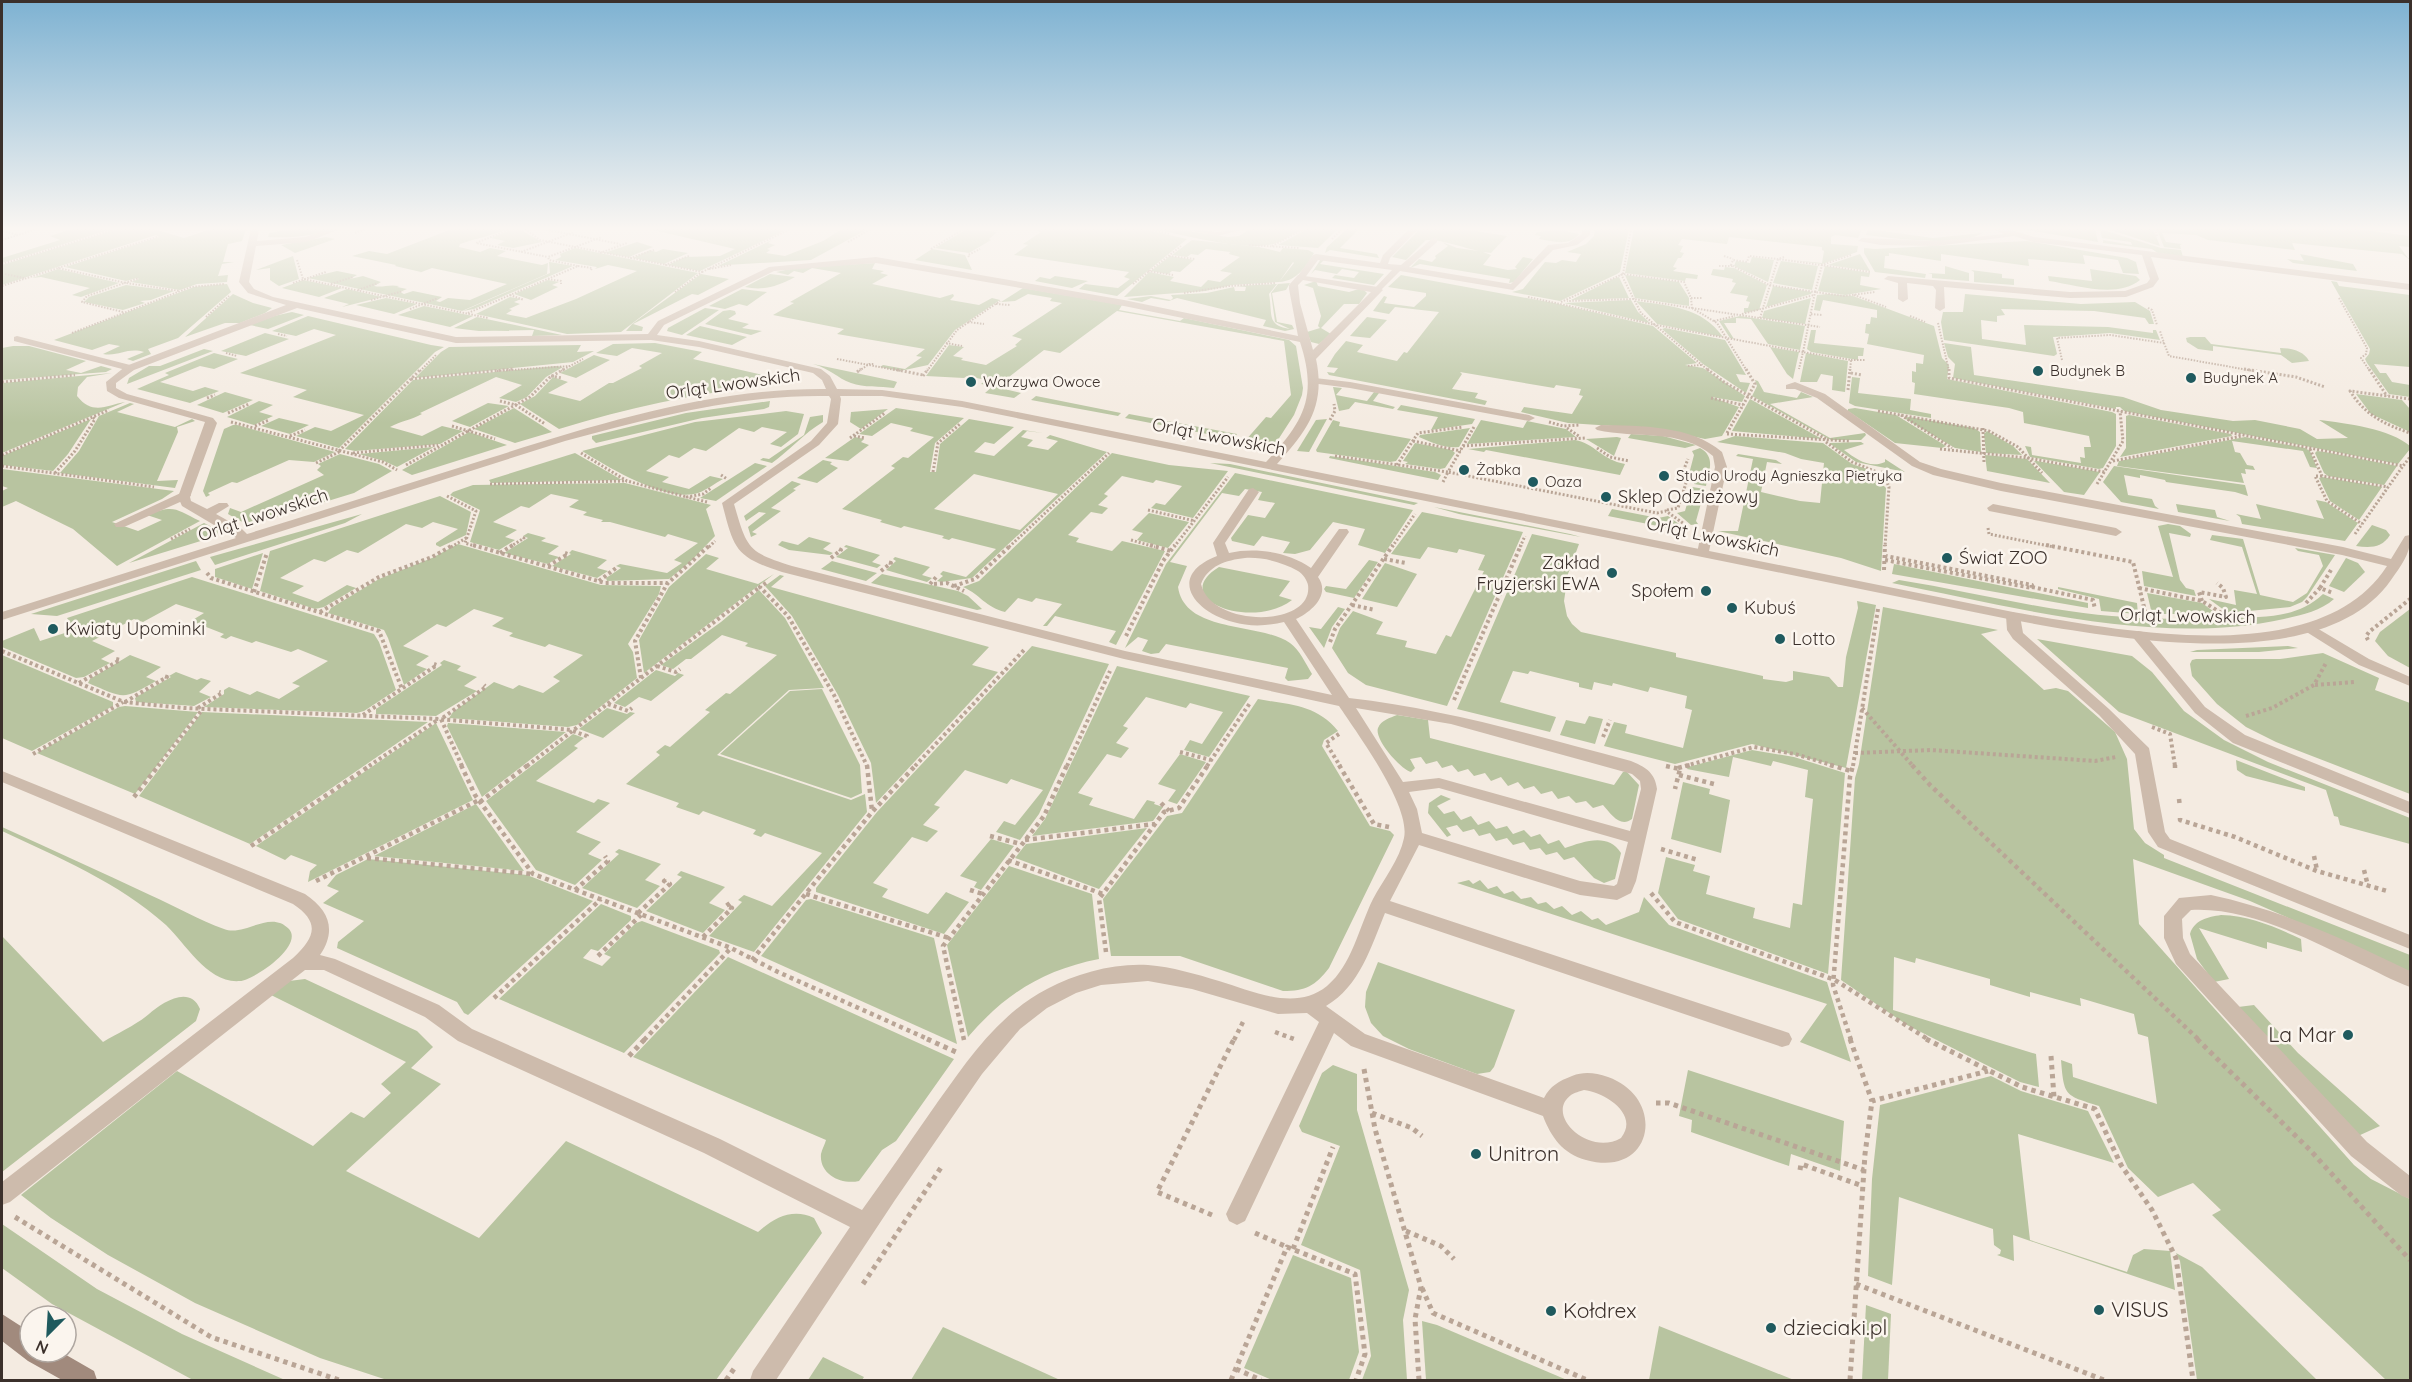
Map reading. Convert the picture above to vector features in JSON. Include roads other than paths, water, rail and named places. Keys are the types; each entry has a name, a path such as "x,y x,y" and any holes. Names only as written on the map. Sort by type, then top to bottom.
{"street":[{"path":"257,293 295,305 463,341 651,337 699,344 810,369 826,378 836,399 833,421 821,438 729,503 741,549 752,557 785,568 1118,653 1344,702 1404,709 1438,716 1633,768 1644,774 1649,784 1625,888 1613,894 1580,888 1414,837"},
{"path":"651,337 660,323 721,293"},
{"path":"1073,293 1303,340"},
{"path":"1269,466 1312,410 1315,381 1303,340 1294,293"},
{"path":"1310,359 1375,293"},
{"path":"1940,308 1941,293"},
{"path":"2049,293 2127,293"},
{"path":"245,539 237,531 186,503 185,495 211,423 209,420 123,396 111,389 111,382 130,368 295,305"},
{"path":"17,339 130,368"},
{"path":"1315,381 1350,385 1529,418"},
{"path":"1790,387 1796,385 1821,396 1923,467 2001,487 2275,537 2394,564"},
{"name":"Orląt Lwowskich","path":"2,616 585,432 639,417 728,400 790,393 902,395 954,402 2013,616 2138,635 2230,638 2274,635 2310,628 2336,619 2365,600 2379,587 2410,539"},
{"path":"1597,433 1671,434 1698,442 1716,451 1721,467 1703,553"},
{"path":"2001,487 1998,509 2116,532"},
{"path":"1224,558 1219,543 1253,492"},
{"path":"120,524 185,495"},
{"path":"205,515 223,506"},
{"path":"1313,575 1343,532"},
{"path":"1249,554 1275,556 1303,567 1313,575 1317,585 1317,594 1312,603 1288,618 1267,621 1245,621 1225,616 1208,608 1198,598 1195,586 1198,575 1208,565 1224,558 1249,554"},
{"path":"2013,616 2014,630 2018,636 2104,712 2143,752 2157,832 2164,843 2410,942"},
{"path":"762,1380 865,1223 983,1057 1029,1010 1058,992 1111,976 1149,973 1189,980 1274,1006 1296,1007 1310,1005 1335,990 1347,976 1414,837 1413,821 1398,788 1325,670 1288,618"},
{"path":"2310,628 2364,662 2410,682"},
{"path":"2138,635 2200,710 2239,739 2410,808"},
{"path":"2,776 307,904 319,918 322,928 318,944 300,963 4,1203"},
{"path":"1398,788 1439,783 1637,839"},
{"path":"2410,979 2272,917 2221,902 2192,900 2181,903 2175,909 2172,922 2174,941 2183,959 2359,1149 2410,1189"},
{"path":"1380,904 1782,1039"},
{"path":"300,963 328,964 432,1011 465,1035 712,1146 865,1223"},
{"path":"1310,1005 1358,1040 1551,1110"},
{"path":"1234,1221 1330,1020"},
{"path":"1583,1081 1597,1082 1610,1088 1628,1102 1637,1119 1638,1130 1633,1141 1625,1149 1599,1154 1585,1151 1561,1133 1554,1122 1551,1110 1560,1090 1570,1084 1583,1081"},
{"path":"2,1326 18,1338"},
{"path":"58,1364 85,1380"}],"place":[{"name":"Budynek B","path":"2038,371"},
{"name":"Budynek A","path":"2191,378"},
{"name":"Warzywa Owoce","path":"971,382"},
{"name":"Żabka","path":"1464,470"},
{"name":"Studio Urody Agnieszka Pietryka","path":"1664,476"},
{"name":"Oaza","path":"1533,482"},
{"name":"Sklep Odzieżowy","path":"1606,497"},
{"name":"Świat ZOO","path":"1947,558"},
{"name":"Zakład Fryzjerski EWA","path":"1612,573"},
{"name":"Społem","path":"1706,591"},
{"name":"Kubuś","path":"1732,608"},
{"name":"Kwiaty Upominki","path":"53,629"},
{"name":"Lotto","path":"1780,639"},
{"name":"La Mar","path":"2348,1035"},
{"name":"Unitron","path":"1476,1154"},
{"name":"VISUS","path":"2099,1310"},
{"name":"Kołdrex","path":"1551,1311"},
{"name":"dzieciaki.pl","path":"1771,1328"}]}
